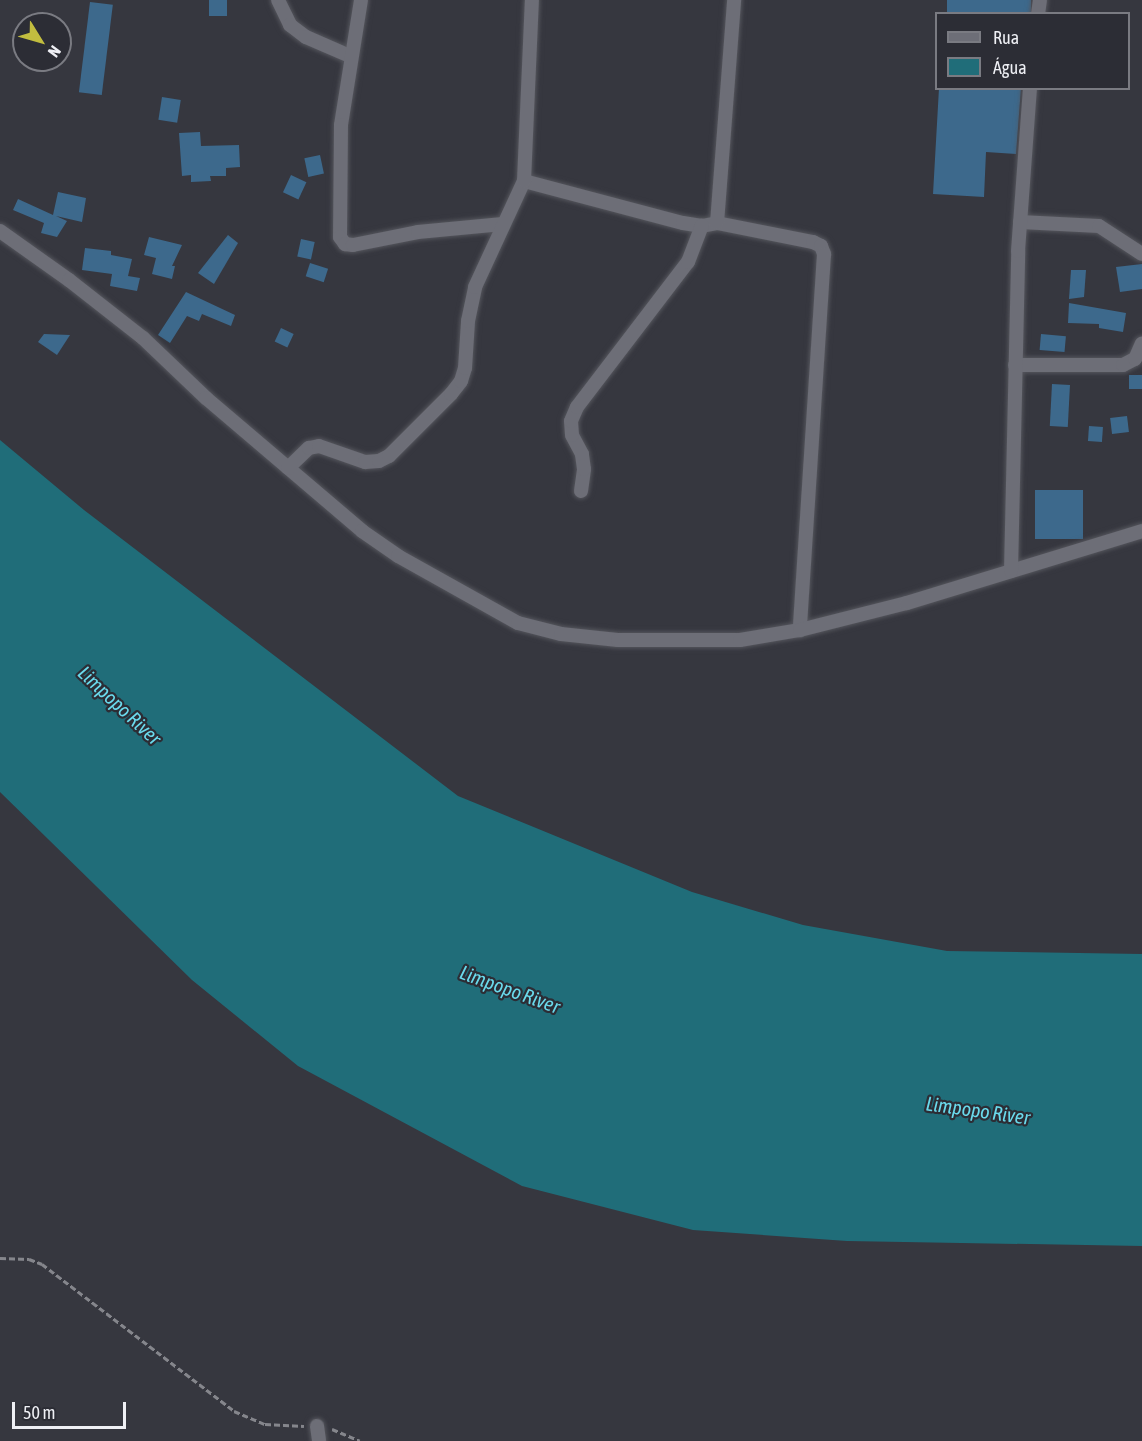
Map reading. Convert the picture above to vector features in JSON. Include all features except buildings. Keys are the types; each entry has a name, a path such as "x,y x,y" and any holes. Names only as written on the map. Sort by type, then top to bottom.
{"street":[{"path":"278,0 290,25 306,37 350,56"},
{"path":"361,0 350,56 341,125 340,237 345,244 353,245 418,232 503,224"},
{"path":"288,468 309,448 319,446 365,462 379,461 389,456 451,394 465,368 468,321 476,287 524,181 532,0"},
{"path":"717,223 734,0"},
{"path":"1011,571 1020,222 1030,90"},
{"path":"524,181 683,223 702,226 717,223 813,242 821,246 824,254 800,630"},
{"path":"1020,222 1099,226 1142,254"},
{"path":"581,491 584,468 582,454 572,435 571,421 577,407 688,262 702,226"},
{"path":"0,231 69,279 143,338 206,398 362,531 398,556 518,623 561,634 618,640 740,640 800,630 907,603 1142,531"},
{"path":"1015,365 1123,365 1135,359 1142,342"},
{"path":"317,1426 319,1441"}],"path":[{"path":"0,1258 29,1259 42,1264 234,1411 265,1424 317,1426 344,1433 360,1441"}],"water":[{"name":"Limpopo River","path":"0,440 84,510 458,796 692,892 803,925 947,951 1142,954 1142,1246 847,1241 693,1230 522,1186 298,1066 192,980 0,792"}]}
